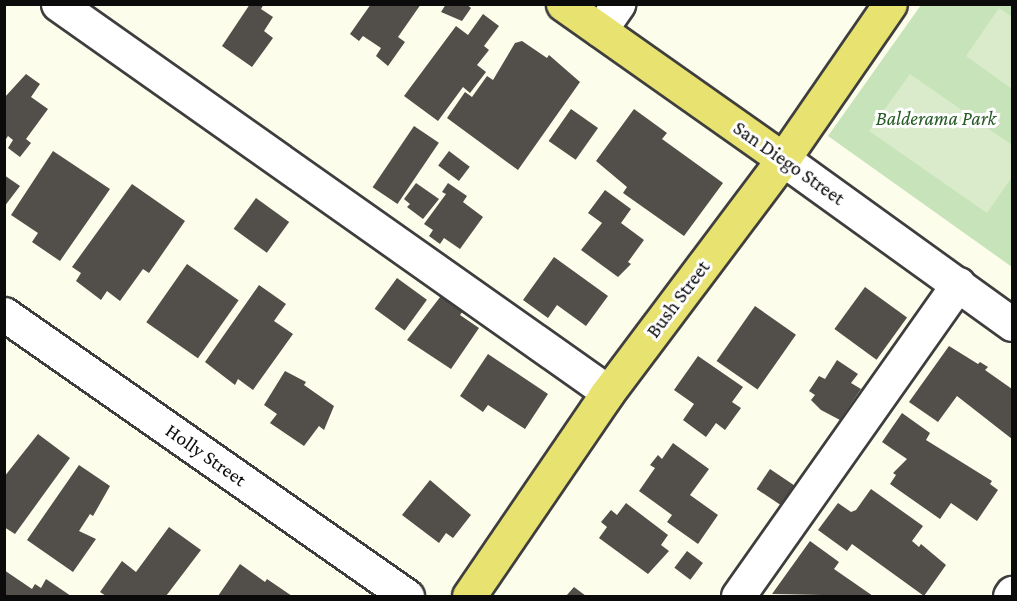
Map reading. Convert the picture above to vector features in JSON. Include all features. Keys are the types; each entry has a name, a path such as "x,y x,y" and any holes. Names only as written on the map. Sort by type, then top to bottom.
{"main road":[{"name":"San Diego Street","path":"563,4 609,17 783,159"},
{"name":"Bush Street","path":"469,597 608,392 783,159 890,4"}],"street":[{"path":"58,4 608,392"},
{"name":"San Diego Street","path":"783,159 1012,324"},
{"path":"738,597 957,284"},
{"name":"Holly Street","path":"4,314 407,597"},
{"path":"1010,597 1012,592"}],"green space":[{"name":"Balderama Park","path":"921,5 1012,5 1012,267 828,136"},
{"path":"999,8 1012,17 1012,89 966,56"},
{"path":"910,74 1012,145 1012,177 987,213 869,131"}],"building":[{"path":"250,4 264,4 261,9 273,17 264,31 273,38 252,67 222,46"},
{"path":"371,4 421,4 398,37 405,42 388,66 376,56 381,48 363,36 359,41 350,34"},
{"path":"446,4 466,4 471,8 462,21 441,12"},
{"path":"483,14 499,26 484,46 489,50 477,65 486,72 470,93 463,87 438,121 404,96 456,26 468,35"},
{"path":"522,41 547,58 549,55 580,82 518,170 447,118 465,92 472,97 487,76 493,80 515,43"},
{"path":"26,74 40,84 31,97 48,109 26,139 31,143 20,157 8,148 13,140 8,136 4,142 4,98"},
{"path":"571,109 598,128 576,160 549,141"},
{"path":"634,109 667,133 662,139 723,183 684,236 623,193 627,187 596,161"},
{"path":"414,126 439,143 397,204 373,187"},
{"path":"53,151 110,189 60,261 32,242 38,233 11,215"},
{"path":"449,151 470,167 459,181 438,165"},
{"path":"4,175 20,186 4,207"},
{"path":"416,183 439,199 423,219 407,207 410,204 404,199"},
{"path":"448,183 467,196 463,202 483,217 460,249 444,238 440,244 429,236 433,230 424,224 446,194 442,192"},
{"path":"132,184 185,221 149,273 143,269 120,301 107,291 101,300 76,281 81,273 72,267"},
{"path":"605,190 631,209 621,223 644,240 628,262 631,264 618,277 581,250 602,223 588,213"},
{"path":"256,198 289,222 267,253 234,229"},
{"path":"554,257 608,296 586,326 557,305 548,318 523,300"},
{"path":"187,264 239,300 198,358 146,322"},
{"path":"397,278 427,300 405,330 375,309"},
{"path":"259,285 286,304 274,321 293,334 253,390 238,379 235,385 205,362"},
{"path":"865,287 907,318 877,360 834,329"},
{"path":"444,292 466,307 460,315 479,328 451,369 407,340"},
{"path":"755,306 796,335 758,390 717,361"},
{"path":"949,346 978,364 980,362 988,367 985,370 1012,389 1012,439 957,396 938,422 909,402"},
{"path":"488,354 548,394 525,429 488,405 483,412 460,396"},
{"path":"698,356 743,387 732,402 741,408 725,430 716,423 706,437 683,420 694,404 674,390"},
{"path":"837,360 858,374 851,383 861,389 840,420 821,410 811,400 815,395 809,391 819,376 825,379"},
{"path":"285,371 306,382 304,385 334,406 324,430 319,426 304,446 270,423 277,414 264,405"},
{"path":"902,413 930,433 926,440 992,481 990,484 998,490 977,521 951,503 940,519 890,484 896,475 893,473 907,459 882,442"},
{"path":"38,434 70,458 15,534 4,527 4,477"},
{"path":"673,443 709,469 690,495 718,515 698,544 667,522 672,515 639,491 655,468 650,465 658,455 662,459"},
{"path":"79,465 110,486 93,516 90,514 79,531 96,539 73,572 27,540"},
{"path":"770,469 794,485 781,505 757,489"},
{"path":"430,480 471,515 453,538 446,533 439,543 402,515"},
{"path":"871,489 923,526 912,541 919,547 921,544 946,565 924,596 852,544 847,551 818,530 838,503 851,512 856,510"},
{"path":"626,503 668,535 661,545 669,551 648,574 599,538 607,527 601,522 611,510 617,515"},
{"path":"169,527 201,550 166,596 106,596 100,592 122,561 136,572"},
{"path":"810,541 839,562 834,569 873,596 772,594"},
{"path":"687,551 703,563 690,580 674,568"},
{"path":"240,564 265,582 267,579 292,596 218,596"},
{"path":"4,570 32,589 35,584 41,588 46,579 71,596 4,596"},
{"path":"574,587 586,596 566,596"}]}
